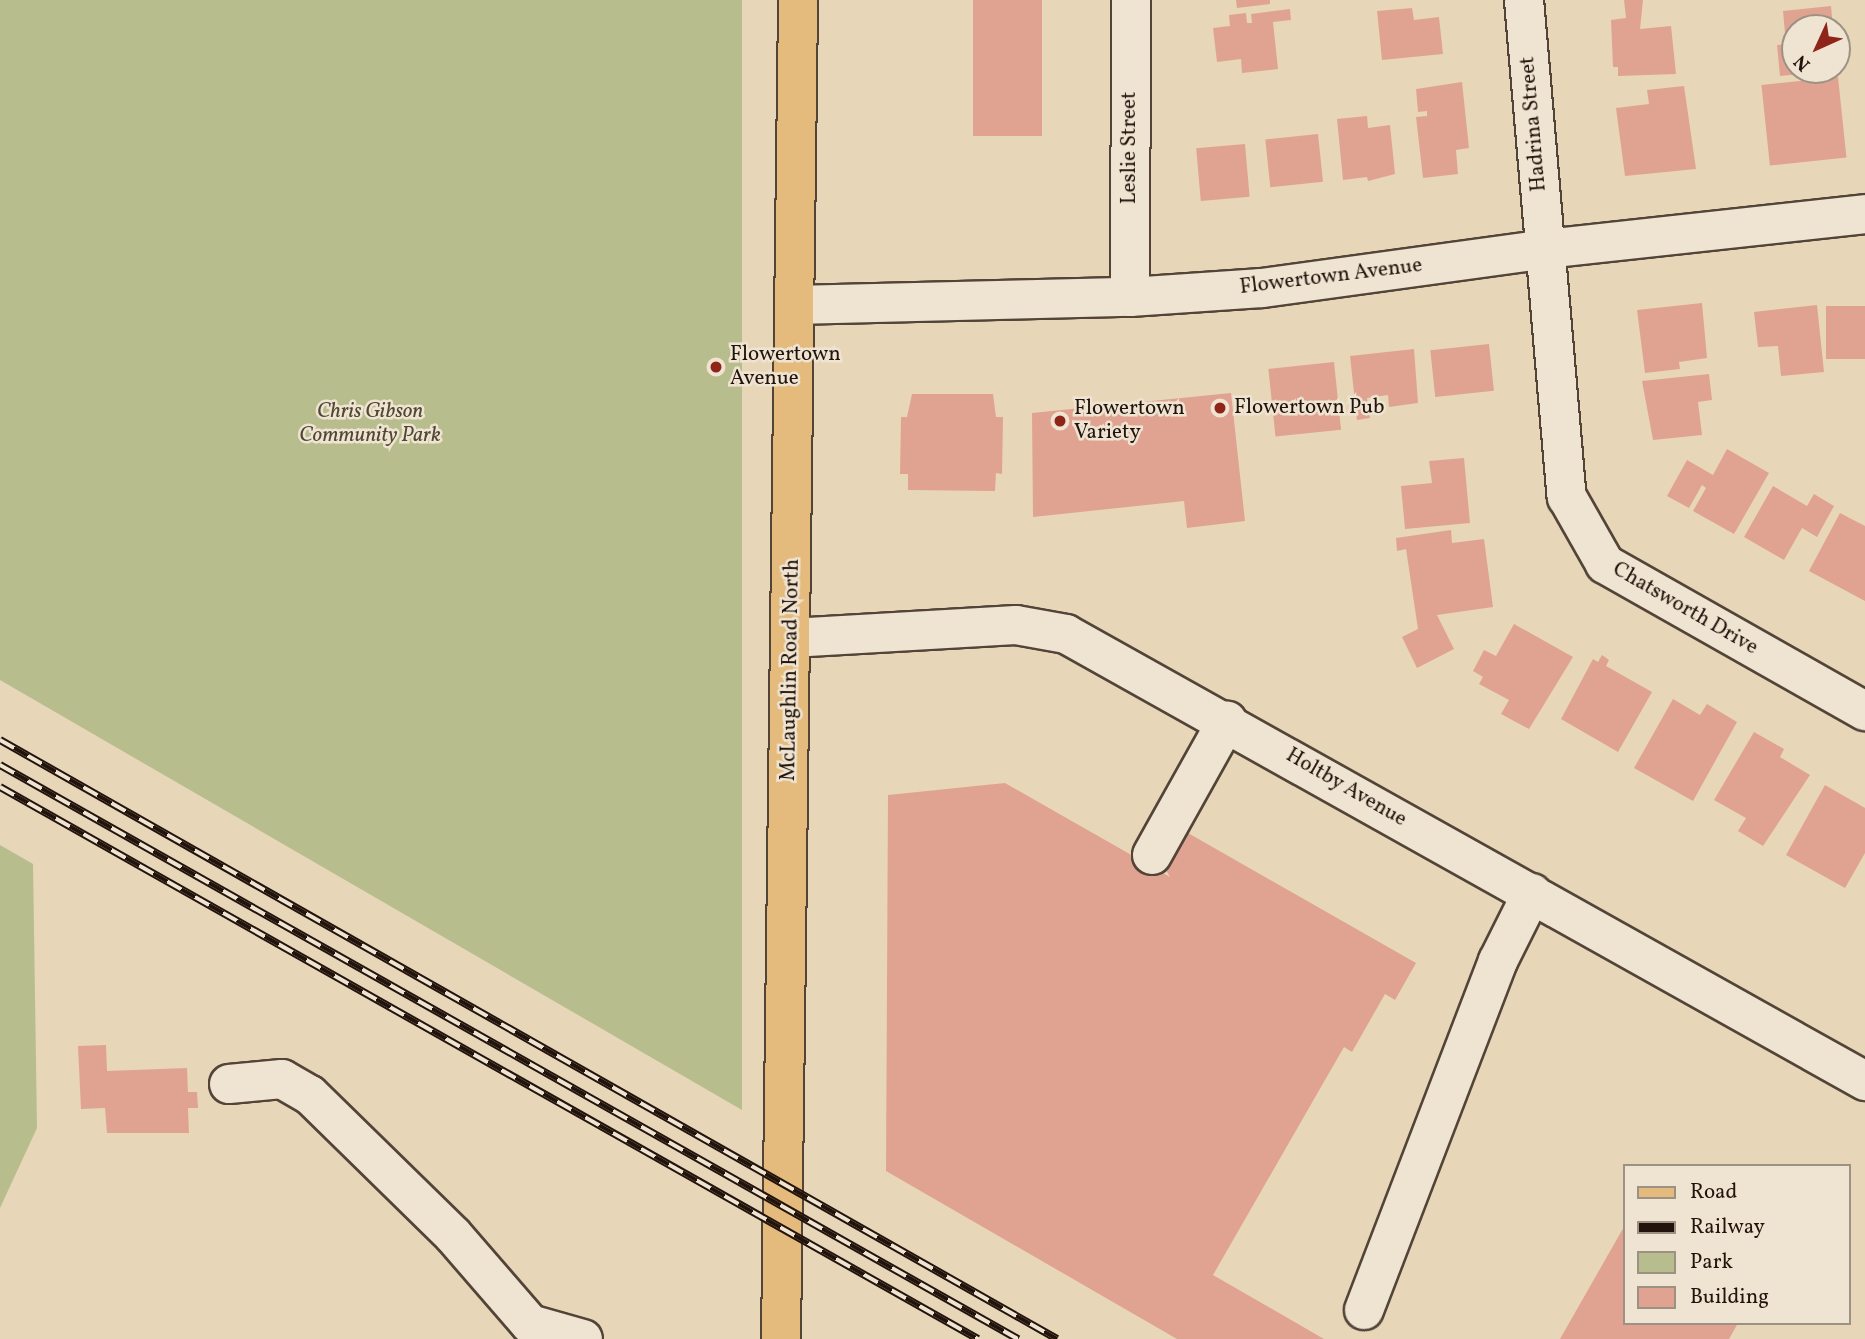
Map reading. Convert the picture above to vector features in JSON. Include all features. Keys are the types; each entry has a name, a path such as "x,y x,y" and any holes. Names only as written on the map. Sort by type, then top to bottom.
{"main road":[{"name":"McLaughlin Road North","path":"781,1339 798,0"}],"street":[{"name":"Leslie Street","path":"1130,0 1130,297"},
{"name":"Hadrina Street","path":"1524,0 1545,248"},
{"name":"Flowertown Avenue","path":"794,305 1130,297 1262,288 1545,248 1865,214"},
{"name":"Chatsworth Drive","path":"1545,248 1567,496 1605,564 1865,711"},
{"name":"Holtby Avenue","path":"792,638 1016,625 1066,634 1227,721 1865,1081"},
{"path":"1152,855 1227,721"},
{"path":"1364,1310 1498,961 1532,893"},
{"path":"229,1084 282,1079 310,1095 453,1235 520,1332 583,1339"}],"green space":[{"name":"Chris Gibson Community Park","path":"0,0 742,0 742,1110 0,680"},
{"path":"0,845 33,864 37,1128 0,1208"}],"building":[{"path":"973,0 1042,0 1042,136 973,136"},
{"path":"1236,0 1270,0 1270,4 1237,8"},
{"path":"1624,0 1643,0 1640,29 1671,26 1676,74 1618,76 1618,67 1613,67 1611,20 1626,18"},
{"path":"1831,6 1832,14 1783,14 1783,11"},
{"path":"1412,8 1414,20 1439,17 1443,54 1382,60 1377,11"},
{"path":"1290,9 1291,20 1273,22 1278,69 1242,73 1241,59 1217,62 1213,28 1230,26 1229,15 1246,13 1247,23 1252,23 1251,14"},
{"path":"1777,45 1781,45 1781,76 1780,76"},
{"path":"1462,82 1469,148 1456,150 1458,174 1423,178 1416,117 1427,116 1427,111 1418,112 1416,89"},
{"path":"1839,84 1846,158 1770,166 1761,85"},
{"path":"1684,86 1696,169 1625,176 1616,108 1649,104 1647,90"},
{"path":"1367,116 1368,128 1390,125 1395,174 1368,181 1367,177 1343,180 1337,119"},
{"path":"1318,134 1323,182 1270,187 1265,140"},
{"path":"1245,144 1250,197 1201,201 1196,148"},
{"path":"1702,303 1707,358 1679,362 1680,369 1645,373 1637,310"},
{"path":"1817,305 1824,372 1781,376 1778,346 1758,347 1754,312"},
{"path":"1826,306 1865,306 1865,359 1826,359"},
{"path":"1489,344 1494,391 1435,397 1430,350"},
{"path":"1414,349 1418,403 1389,407 1388,395 1367,398 1370,418 1357,420 1350,356"},
{"path":"1334,362 1341,430 1275,437 1268,369"},
{"path":"1709,374 1712,400 1698,402 1702,435 1653,440 1642,381"},
{"path":"1231,393 1245,521 1187,528 1184,501 1033,517 1032,413"},
{"path":"912,394 993,394 996,417 1003,417 1002,474 996,473 995,491 908,490 908,474 900,474 901,417 907,417"},
{"path":"1727,449 1769,473 1734,534 1693,511 1706,488 1702,485 1689,508 1667,496 1687,460 1713,475"},
{"path":"1464,458 1470,523 1405,529 1401,486 1432,483 1429,461"},
{"path":"1773,486 1807,506 1814,494 1834,506 1817,537 1802,528 1784,560 1744,537"},
{"path":"1840,513 1865,526 1865,601 1809,571"},
{"path":"1451,530 1452,543 1484,539 1493,607 1437,615 1454,649 1417,668 1402,637 1418,629 1406,549 1397,551 1396,538"},
{"path":"1514,624 1573,657 1529,729 1501,714 1509,700 1479,684 1483,677 1473,671 1484,650 1496,656"},
{"path":"1602,655 1609,660 1606,666 1652,692 1618,752 1561,719 1593,659 1598,662"},
{"path":"1673,699 1700,715 1707,704 1737,722 1693,801 1634,768"},
{"path":"1754,732 1784,749 1780,757 1810,775 1763,846 1738,831 1746,818 1714,800"},
{"path":"1005,783 1170,877 1166,870 1188,833 1416,963 1395,1000 1385,994 1352,1052 1344,1047 1213,1275 1324,1339 1177,1339 886,1171 888,795"},
{"path":"1825,785 1865,808 1865,853 1845,888 1786,855"},
{"path":"106,1045 107,1071 187,1068 188,1092 197,1092 198,1108 188,1108 189,1133 107,1133 105,1108 81,1109 78,1046"},
{"path":"1624,1227 1624,1325 1737,1325 1729,1339 1560,1339"}],"railway":[{"path":"0,740 1057,1339"},
{"path":"0,765 1018,1339"},
{"path":"0,787 978,1339"}],"place":[{"name":"Flowertown Avenue","path":"716,367"},
{"name":"Flowertown Pub","path":"1220,408"},
{"name":"Flowertown Variety","path":"1060,421"}]}
